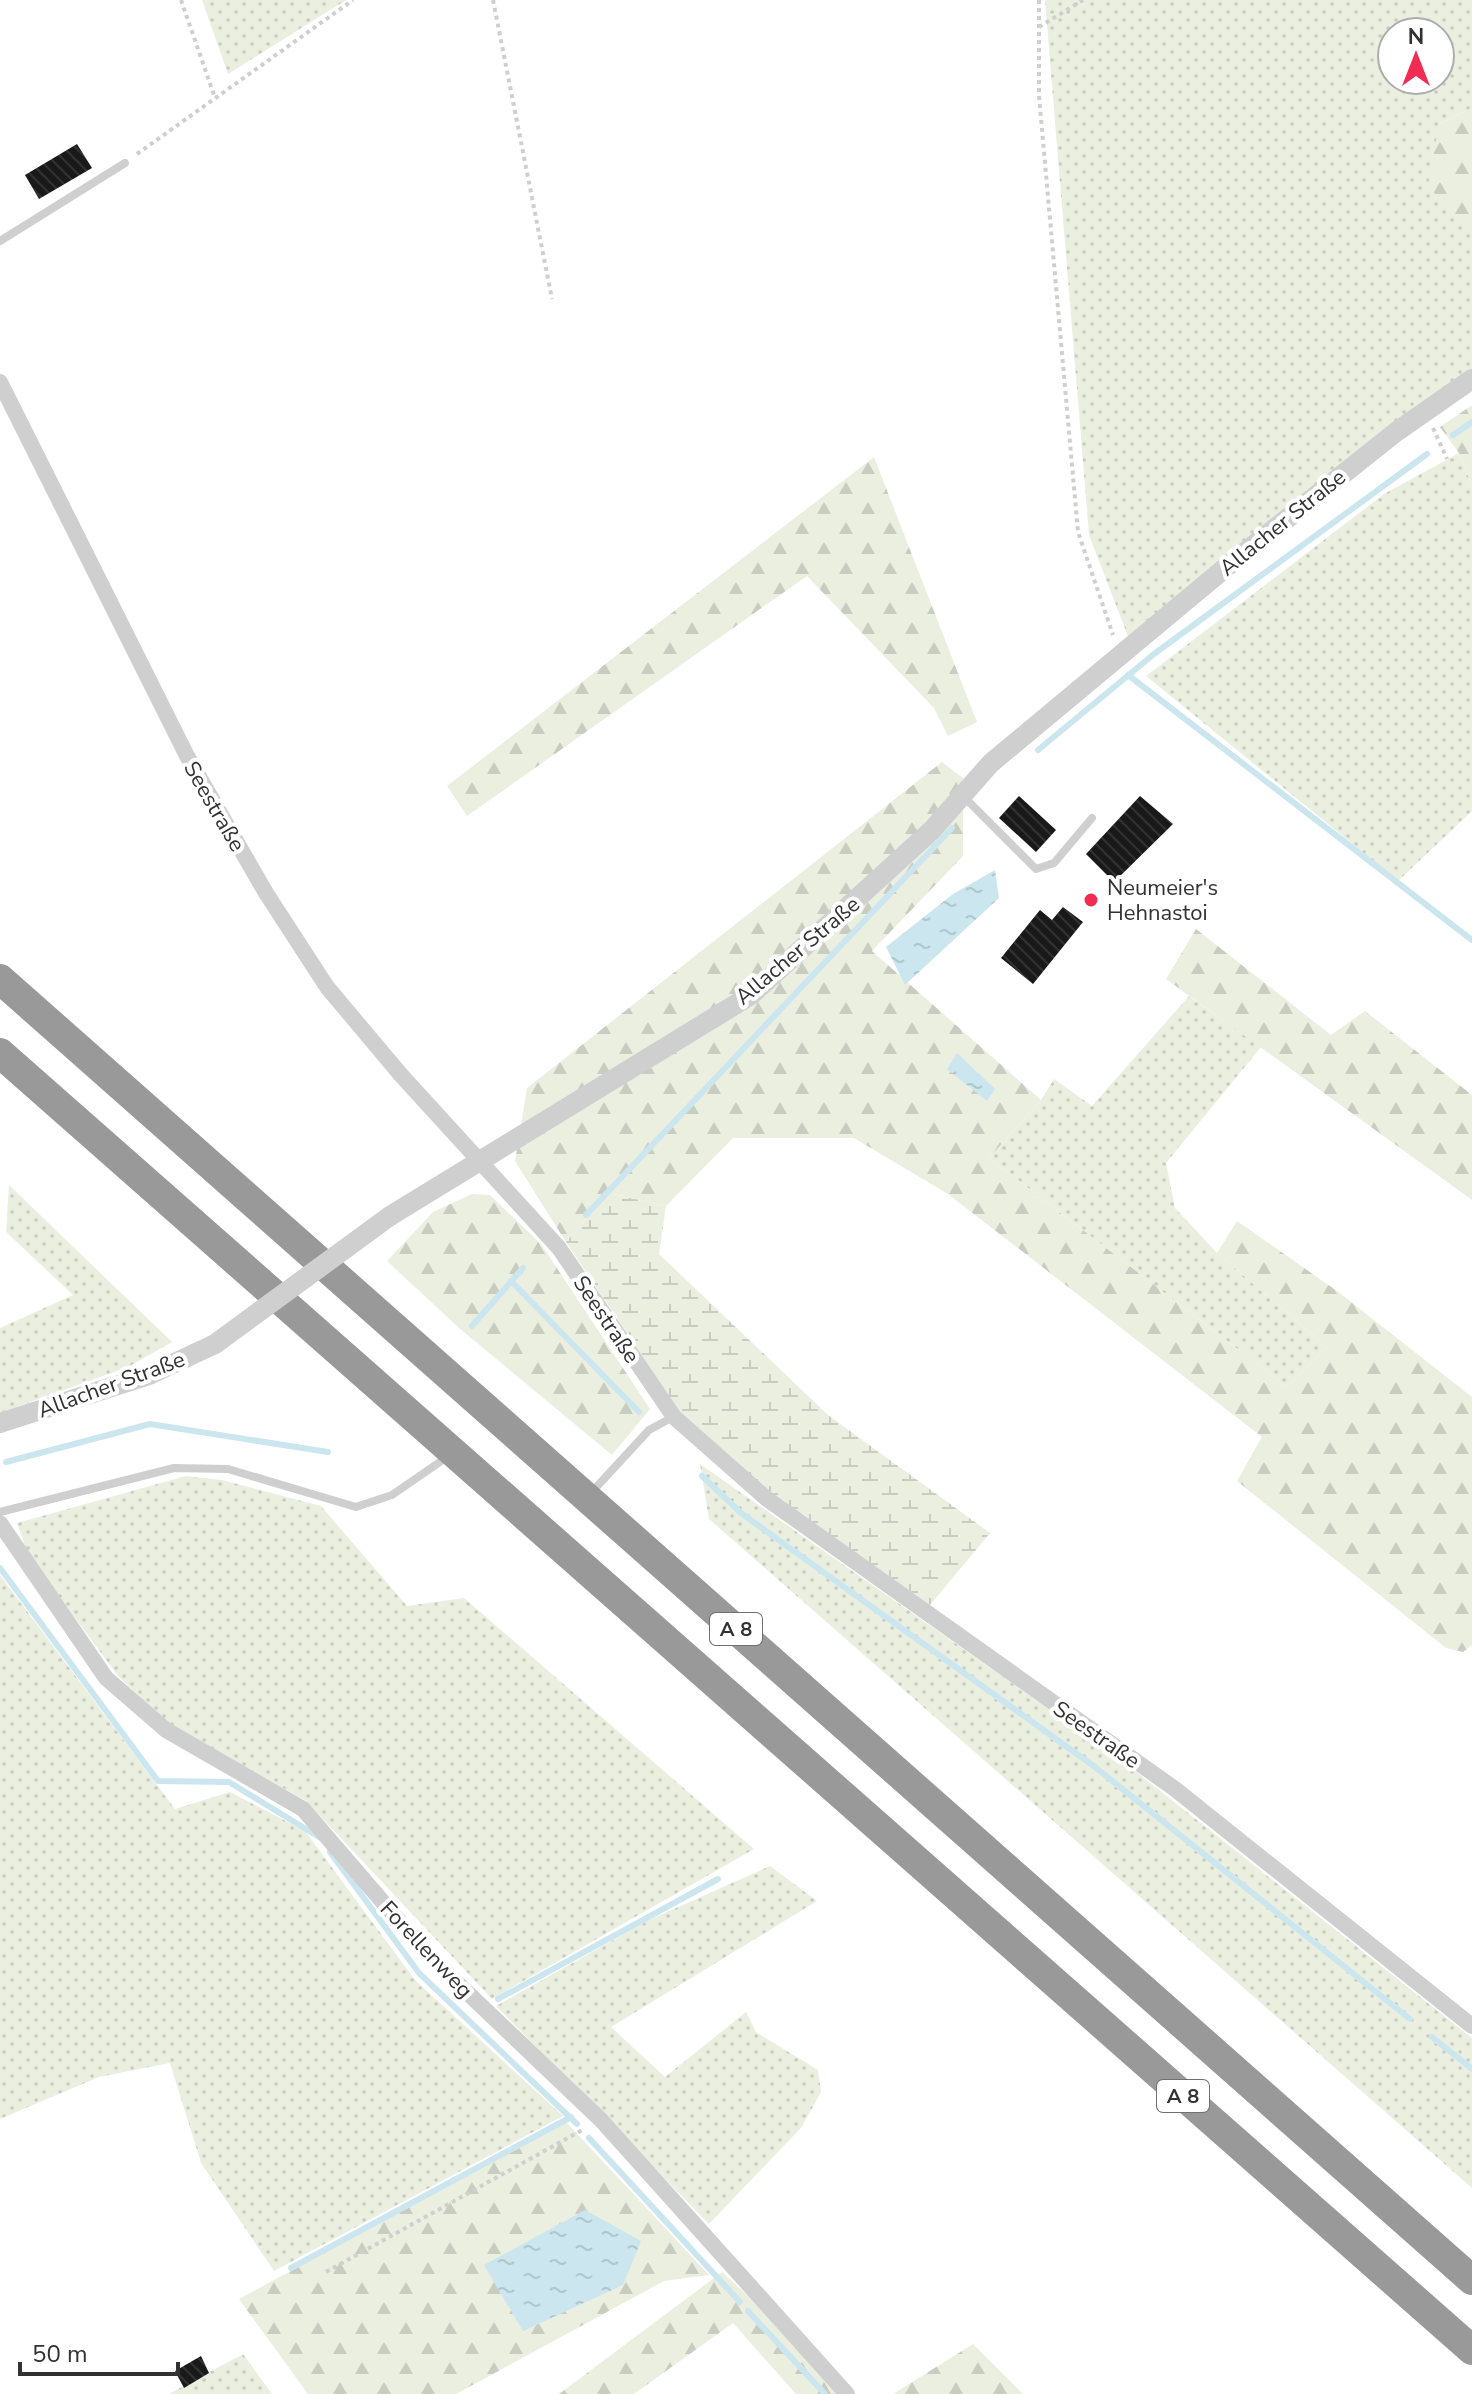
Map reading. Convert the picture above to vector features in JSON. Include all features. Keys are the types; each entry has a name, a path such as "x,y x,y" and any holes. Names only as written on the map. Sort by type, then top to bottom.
{"highway":[{"name":"A 8","path":"0,979 1472,2280"},
{"name":"A 8","path":"0,1053 1472,2350"}],"street":[{"name":"Allacher Straße","path":"0,1423 149,1375 215,1344 390,1216 751,995 932,830 991,763 1237,558 1472,379"},
{"name":"Seestraße","path":"0,382 187,756 266,893 327,987 401,1075 559,1248 674,1417 767,1499 1175,1789 1472,2026"},
{"name":"Forellenweg","path":"0,1523 106,1678 166,1730 303,1809 430,1957 601,2120 847,2394"}],"lane":[{"path":"0,241 125,163"},
{"path":"963,796 1036,869 1054,863 1092,818"},
{"path":"587,1497 649,1430 674,1417"},
{"path":"0,1512 174,1468 228,1469 356,1507 392,1495 453,1453"}],"path":[{"path":"181,0 215,98"},
{"path":"125,163 353,0"},
{"path":"493,0 552,299"},
{"path":"1039,0 1039,96 1078,532 1120,656"},
{"path":"1039,27 1083,0"},
{"path":"1425,412 1447,459"},
{"path":"326,2272 601,2120"}],"green space":[{"path":"202,0 346,0 228,74"},
{"path":"1045,0 1472,0 1472,108 1439,124 1472,234 1472,373 1129,639 1089,535"},
{"path":"1472,108 1472,234 1428,186 1439,124"},
{"path":"1472,405 1472,486 1459,453 1440,427"},
{"path":"1459,453 1472,486 1472,811 1398,881 1146,676 1384,494"},
{"path":"874,457 977,722 948,736 934,708 807,576 467,816 447,786"},
{"path":"942,762 963,778 963,856 872,951 1041,1100 989,1158 1287,1387 1327,1347 1217,1253 1237,1221 1337,1291 1472,1397 1472,1645 1463,1652 1446,1648 1237,1481 1262,1437 948,1194 854,1138 733,1138 666,1206 608,1193 566,1242 515,1161 527,1088"},
{"path":"1196,929 1331,1035 1365,1011 1472,1095 1472,1200 1166,979"},
{"path":"1189,996 1261,1047 1166,1163 1175,1208 1217,1253 1327,1347 1287,1387 989,1158 1041,1100 1054,1079 1092,1106"},
{"path":"9,1185 172,1342 128,1367 0,1413 0,1328 73,1295 6,1232"},
{"path":"608,1193 666,1206 659,1254 828,1415 990,1533 930,1605 772,1494 681,1415 566,1242"},
{"path":"472,1194 490,1195 541,1244 650,1409 612,1455 459,1328 387,1261 433,1212"},
{"path":"700,1464 1120,1759 1472,2038 1472,2188 709,1519"},
{"path":"186,1476 222,1480 321,1506 407,1606 464,1598 754,1849 492,1999 305,1800 170,1726 118,1676 28,1554 17,1523"},
{"path":"0,1575 175,1809 230,1792 305,1831 415,1980 563,2116 274,2271 201,2163 170,2063 99,2077 0,2119"},
{"path":"770,1866 817,1901 611,2027 665,2077 746,2012 756,2032 818,2070 821,2092 801,2128 709,2224 496,2006 647,1921"},
{"path":"566,2122 709,2275 664,2281 456,2394 308,2394 239,2299"},
{"path":"722,2272 855,2394 796,2394 733,2323 634,2394 559,2394"},
{"path":"973,2344 1023,2394 893,2394"},
{"path":"243,2354 272,2394 169,2394"}],"water":[{"path":"995,870 999,898 905,985 886,947 953,894"},
{"path":"957,1053 995,1089 987,1101 947,1069"},
{"path":"585,2210 641,2241 623,2285 523,2331 484,2265"}],"building":[{"path":"77,144 92,168 39,199 25,175"},
{"path":"1019,796 1056,830 1036,852 999,818"},
{"path":"1140,796 1173,824 1114,882 1086,854"},
{"path":"1063,907 1083,922 1033,984 1001,958 1040,910 1052,920"},
{"path":"201,2356 209,2373 184,2388 175,2371"}],"waterway":[{"path":"1453,435 1472,422"},
{"path":"1038,750 1154,654 1427,454"},
{"path":"1128,675 1472,940"},
{"path":"586,1215 952,828"},
{"path":"472,1326 523,1268"},
{"path":"511,1281 639,1412"},
{"path":"6,1462 150,1424 328,1452"},
{"path":"702,1476 741,1513 1095,1767 1410,2019"},
{"path":"0,1568 158,1781 229,1782 319,1837"},
{"path":"330,1852 419,1973 577,2124"},
{"path":"498,1999 718,1879"},
{"path":"1432,2037 1472,2069"},
{"path":"291,2268 571,2117"},
{"path":"589,2138 740,2302"},
{"path":"748,2311 825,2394"}],"place":[{"name":"Neumeier's Hehnastoi","path":"1091,900"}]}
